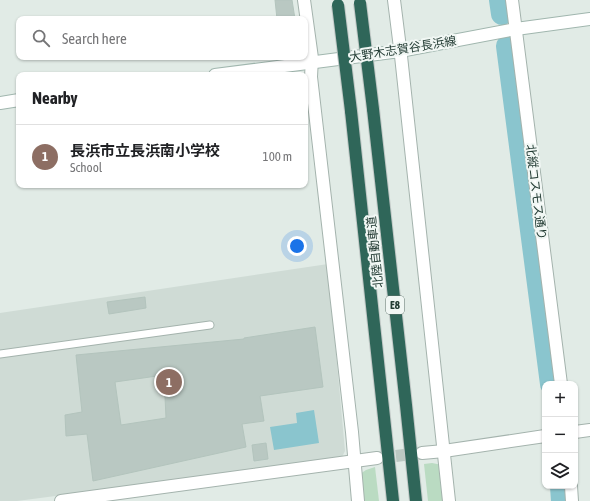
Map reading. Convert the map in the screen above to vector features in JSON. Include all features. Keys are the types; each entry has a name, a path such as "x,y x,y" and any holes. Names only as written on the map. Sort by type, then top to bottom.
{"highway":[{"name":"北陸自動車道","path":"360,2 416,501"},
{"name":"北陸自動車道","path":"338,3 393,501"}],"street":[{"path":"304,0 306,16"},
{"path":"394,0 449,501"},
{"name":"北縦コスモス通り","path":"512,0 561,381"},
{"name":"大野木志賀谷長浜線","path":"237,72 400,51 516,29 590,19"},
{"path":"308,31 312,62 311,77 358,501"},
{"path":"0,103 16,100"},
{"path":"578,432 590,430"},
{"path":"422,453 542,436"},
{"path":"61,501 377,458"},
{"path":"571,489 572,501"}],"lane":[{"path":"0,354 210,325"}],"shaded area":[{"path":"328,264 345,451 341,459 17,501 0,501 0,313"}],"green space":[{"path":"432,463 442,465 445,501 428,501 424,464"},
{"path":"375,467 379,501 362,501 360,474"}],"water":[{"path":"314,410 319,443 274,450 270,427 297,423 296,413"}],"building":[{"path":"275,0 292,0 295,16 277,16"},
{"path":"145,297 146,308 109,314 107,302"},
{"path":"315,327 323,387 260,396 264,421 242,424 246,447 93,481 87,434 66,436 65,415 82,412 76,355 244,338","holes":["164,375 166,418 121,425 115,382"]},
{"path":"266,443 268,459 254,461 252,445"}],"waterway":[{"path":"500,0 502,14"},
{"path":"507,46 551,381"},
{"path":"561,489 562,501"}],"tunnel":[{"path":"378,458 421,453"}],"place":[{"name":"長浜市立長浜南小学校","path":"169,382"}]}
